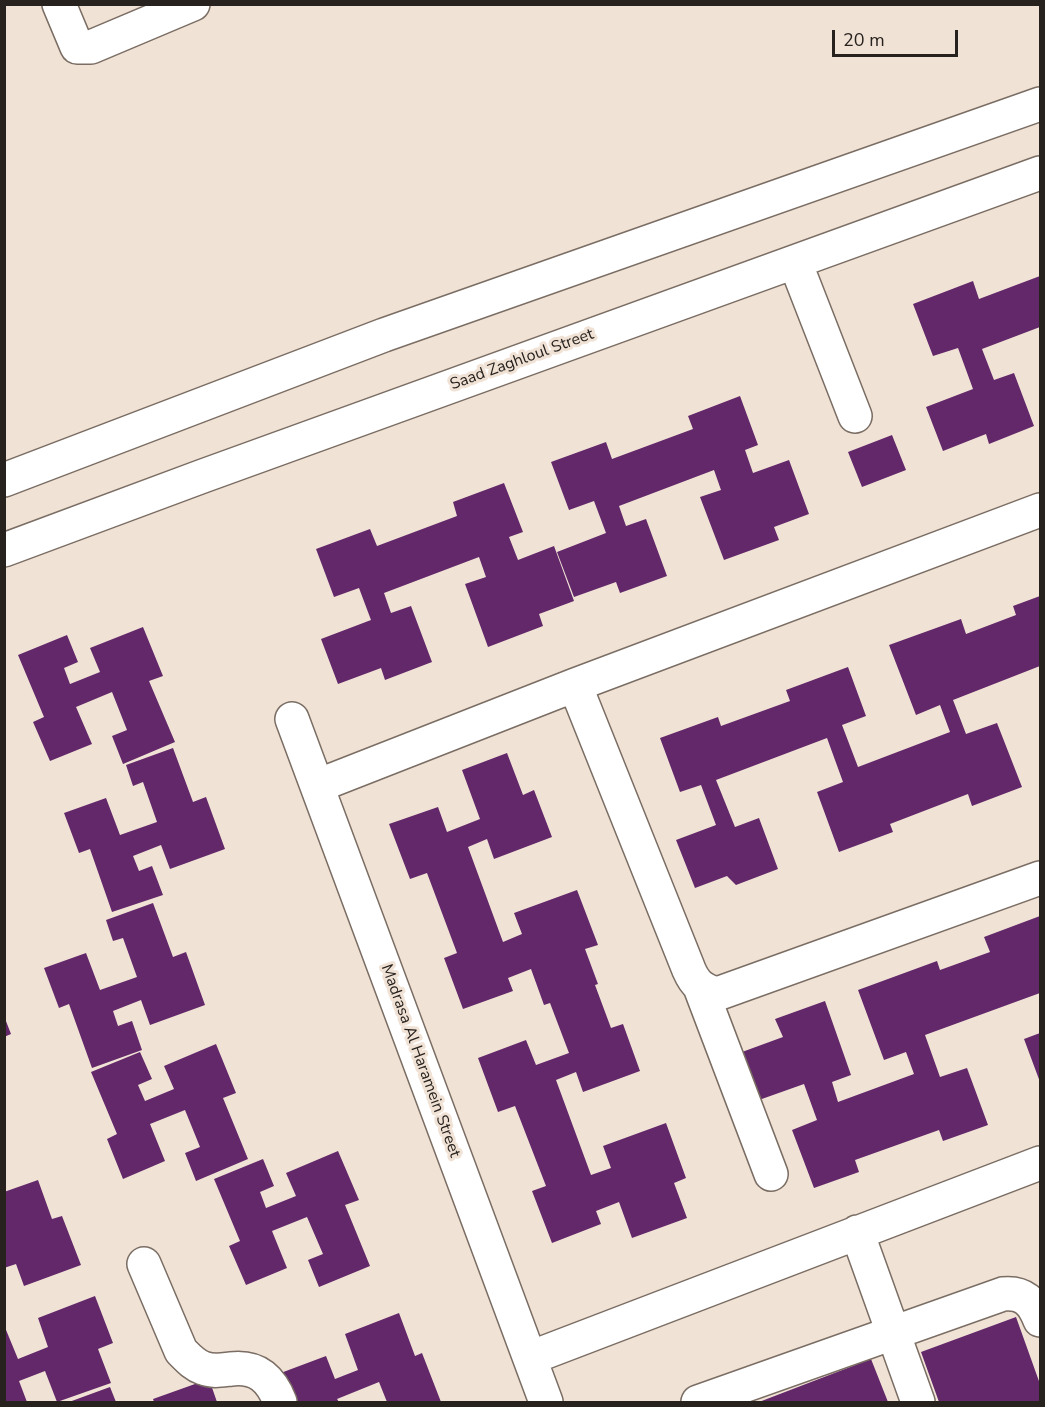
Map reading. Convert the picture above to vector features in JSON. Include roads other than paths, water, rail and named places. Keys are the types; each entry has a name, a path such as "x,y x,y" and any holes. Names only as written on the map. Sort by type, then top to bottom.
{"street":[{"path":"59,4 77,47 91,47 194,4"},
{"path":"4,480 384,334 1041,104"},
{"name":"Saad Zaghloul Street","path":"4,550 1041,173"},
{"path":"795,262 855,416"},
{"path":"317,786 575,685 1041,510"},
{"path":"575,685 688,970 694,982 700,987 717,994 1041,878"},
{"name":"Madrasa Al Haramein Street","path":"292,719 546,1402"},
{"path":"700,987 771,1174"},
{"path":"530,1358 1041,1162"},
{"path":"858,1233 918,1402"},
{"path":"144,1264 181,1351 203,1368 217,1371 244,1368 256,1371 267,1378 280,1402"},
{"path":"698,1402 1003,1294 1014,1293 1024,1296 1032,1303 1041,1320"}]}
